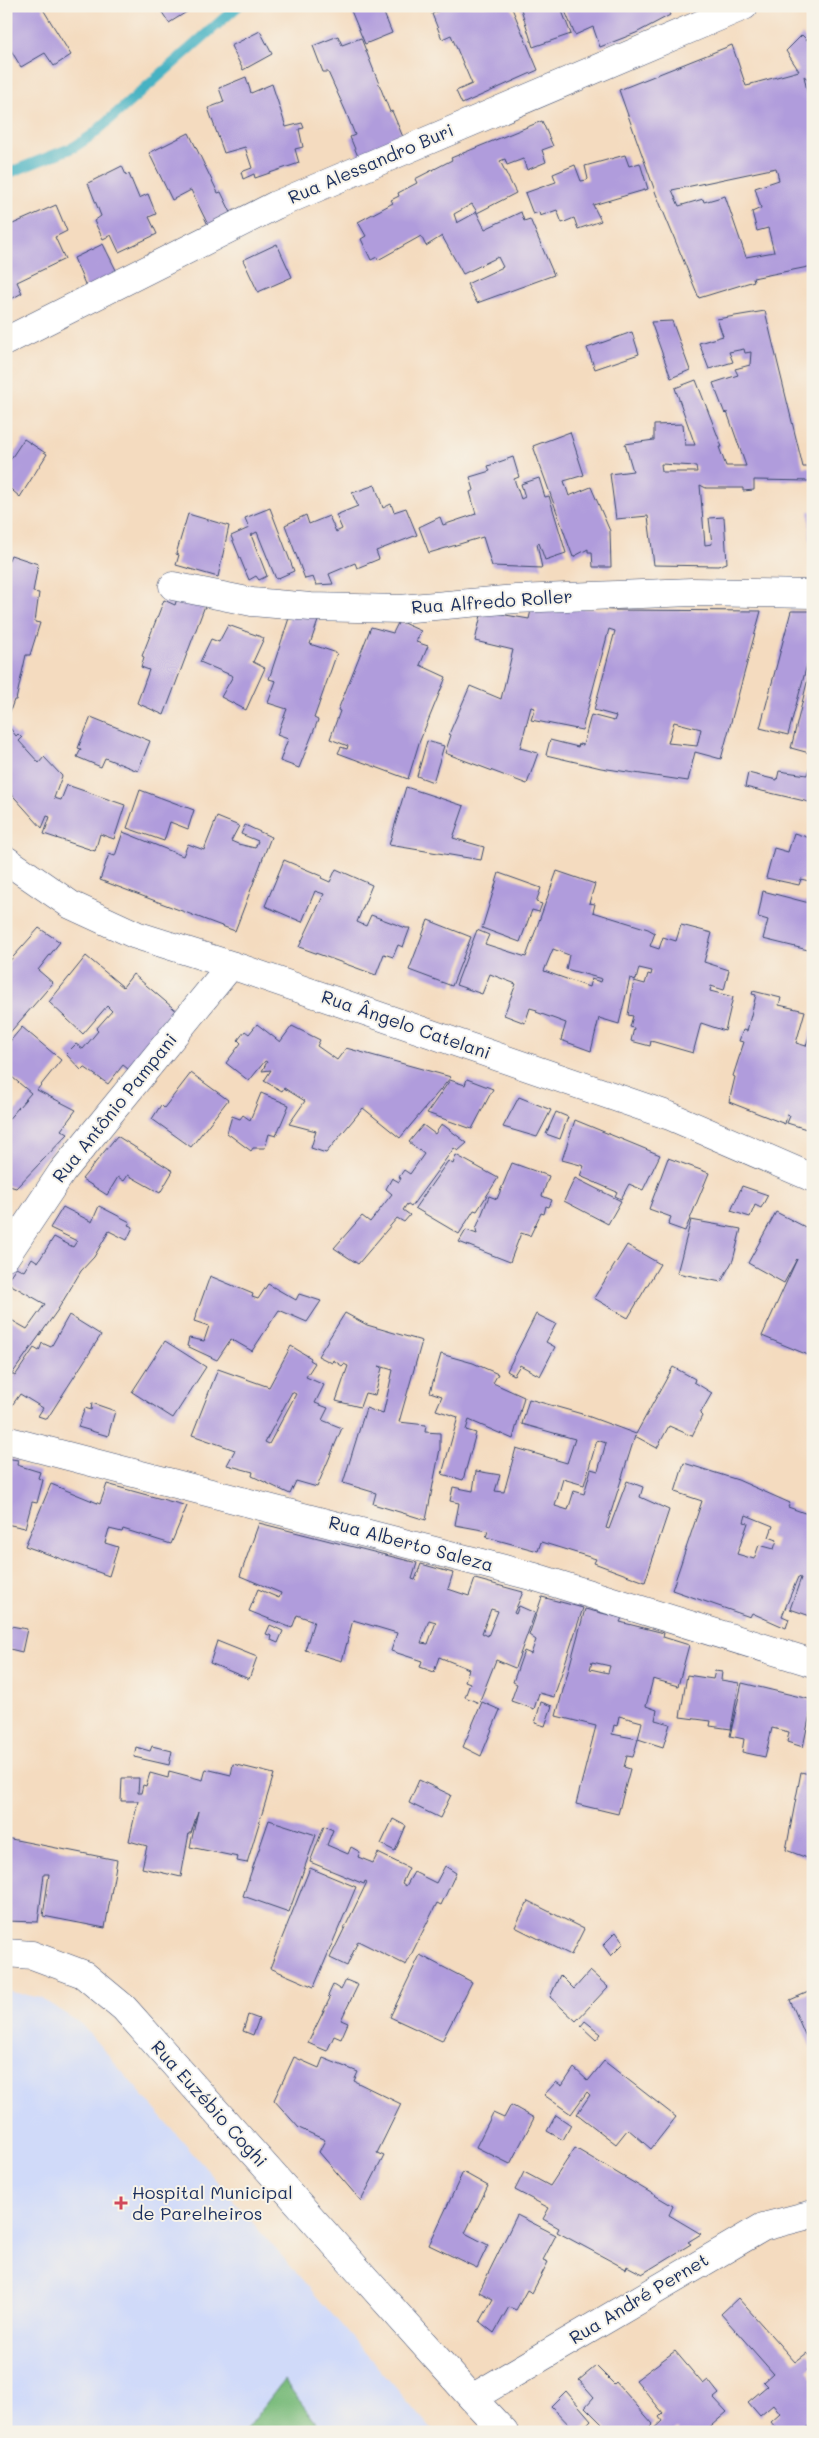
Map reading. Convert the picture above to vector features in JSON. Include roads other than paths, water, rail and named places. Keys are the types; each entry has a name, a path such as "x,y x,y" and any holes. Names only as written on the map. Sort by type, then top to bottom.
{"street":[{"name":"Rua Alessandro Buri","path":"6,341 276,205 744,6"},
{"name":"Rua Alfredo Roller","path":"173,586 252,602 311,607 400,608 516,598 682,592 813,594"},
{"name":"Rua Ângelo Catelani","path":"6,860 71,905 136,935 231,965 670,1116 813,1178"},
{"name":"Rua Antônio Pampani","path":"6,1256 62,1172 231,965"},
{"name":"Rua Alberto Saleza","path":"6,1440 535,1577 813,1663"},
{"name":"Rua Euzébio Coghi","path":"6,1953 32,1955 83,1974 124,2008 504,2432"},
{"name":"Rua André Pernet","path":"472,2398 763,2227 813,2214"}],"waterway":[{"path":"6,174 74,147 91,136 238,6"}],"place":[{"name":"Hospital Municipal de Parelheiros","path":"121,2203"}]}
